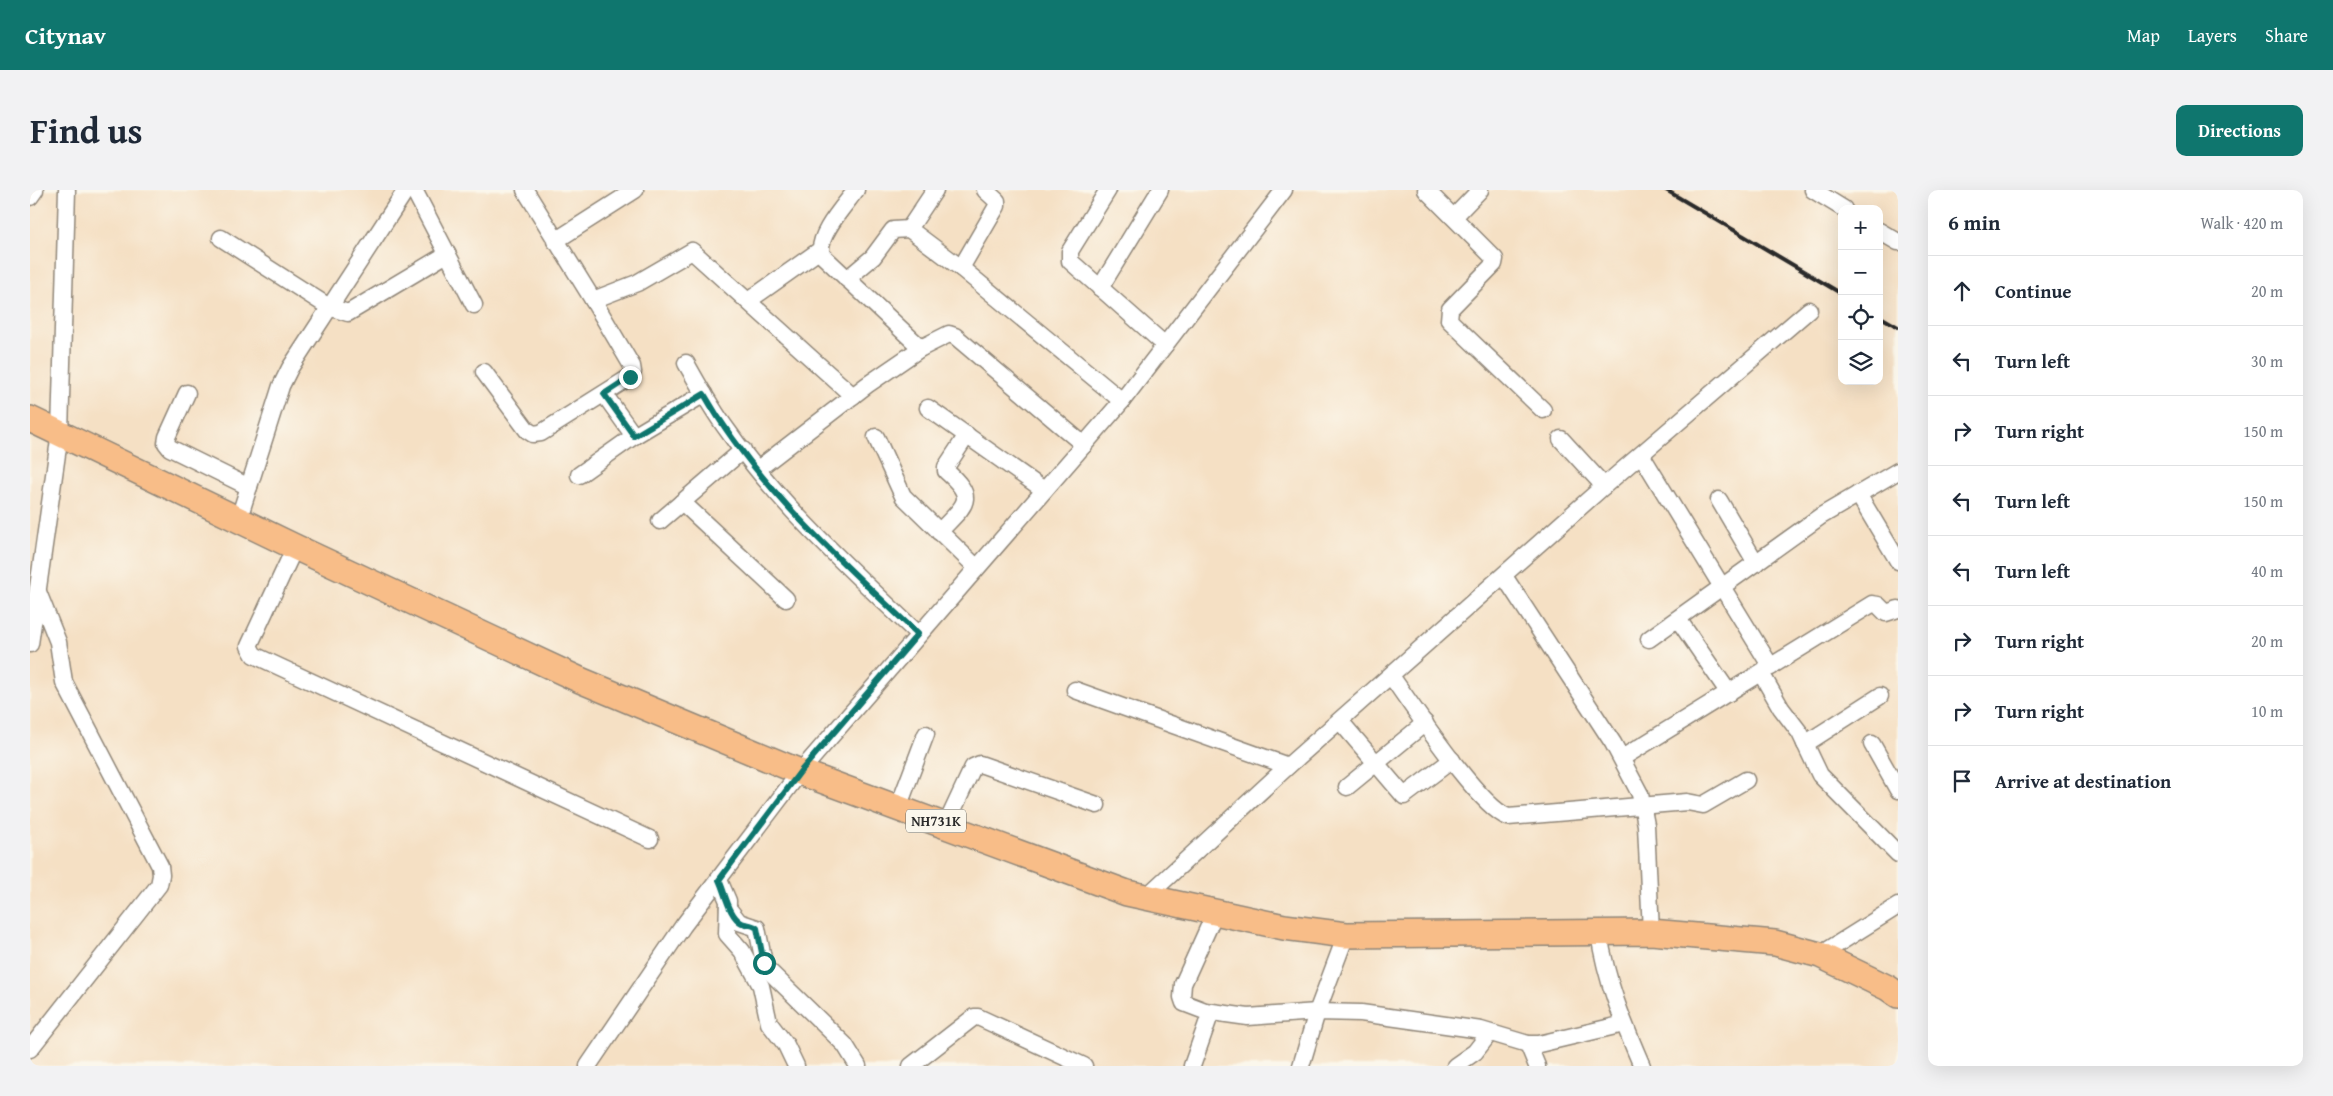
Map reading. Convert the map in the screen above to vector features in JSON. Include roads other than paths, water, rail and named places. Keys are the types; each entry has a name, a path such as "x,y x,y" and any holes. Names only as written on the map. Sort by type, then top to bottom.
{"highway":[{"name":"NH731K","path":"30,419 239,518 295,547 580,680 800,772 1127,893 1215,914 1346,936 1652,932 1775,943 1820,955 1888,988 1898,995"}],"street":[{"path":"30,197 35,190"},
{"path":"30,644 60,433 67,190"},
{"path":"239,518 280,386 406,190"},
{"path":"414,190 474,305"},
{"path":"484,372 527,430 533,434 541,434 630,377 633,372 632,366 593,300 525,190"},
{"path":"555,241 635,190"},
{"path":"909,229 935,190"},
{"path":"961,268 997,206 997,201 985,190"},
{"path":"1108,190 1069,256 1070,261 1165,345"},
{"path":"1100,288 1160,190"},
{"path":"588,1066 674,939 800,772 1122,401 1284,190"},
{"path":"1426,190 1495,259 1494,264 1450,309 1449,320 1543,410"},
{"path":"1454,217 1480,190"},
{"path":"1813,190 1838,205"},
{"path":"847,193 822,238 820,250 822,255 921,348"},
{"path":"847,279 874,257 893,230 909,229 961,268 1122,401"},
{"path":"1883,233 1896,239"},
{"path":"221,238 330,307 343,312 352,311 447,254"},
{"path":"748,301 820,250"},
{"path":"593,300 637,283 692,251 853,396"},
{"path":"1145,898 1288,766 1604,486 1642,456 1809,310"},
{"path":"758,470 853,396 921,348 943,335 949,334 955,336 1084,445"},
{"path":"686,363 729,433 758,470 837,557 918,634"},
{"path":"187,393 166,443 170,448 249,487"},
{"path":"604,394 634,436"},
{"path":"579,475 634,436 704,394"},
{"path":"928,408 1044,490"},
{"path":"940,532 965,504 966,495 961,484 946,471 946,468 966,435"},
{"path":"876,437 898,489 910,504 976,567"},
{"path":"1561,439 1604,486"},
{"path":"660,521 743,450"},
{"path":"1642,456 1721,588 1766,670 1781,708 1800,733 1820,775 1898,854"},
{"path":"1649,639 1821,516 1898,472"},
{"path":"1858,494 1898,561"},
{"path":"1720,500 1756,563"},
{"path":"682,502 786,599"},
{"path":"295,547 250,646 254,655 650,839"},
{"path":"1504,576 1622,758 1640,794 1646,825 1652,932"},
{"path":"30,1048 159,884 162,875 160,866 64,682 58,642 38,592"},
{"path":"1622,758 1872,604 1878,605 1886,614 1898,609"},
{"path":"1678,619 1729,693"},
{"path":"1391,676 1452,760 1492,808 1508,817 1687,802 1706,804 1746,780"},
{"path":"1075,690 1288,766"},
{"path":"1805,744 1880,696"},
{"path":"1340,721 1404,796 1452,760"},
{"path":"1347,787 1425,724"},
{"path":"898,808 926,734"},
{"path":"1872,744 1898,790"},
{"path":"946,825 973,767 980,764 1097,805"},
{"path":"719,880 727,896 727,934 742,951 761,986 769,1023 786,1045 796,1066"},
{"path":"1820,955 1898,906"},
{"path":"728,908 740,922 757,928 767,969 844,1045 858,1066"},
{"path":"1215,914 1183,984 1182,997 1184,1003 1192,1008 1261,1018 1317,1012 1384,1016 1481,1030 1489,1034 1528,1044 1539,1044 1624,1024"},
{"path":"1599,933 1605,969 1624,1024 1642,1066"},
{"path":"1304,1065 1317,1012 1346,936"},
{"path":"1192,1066 1211,1012"},
{"path":"911,1066 974,1017 978,1017 1084,1066"},
{"path":"1455,1066 1475,1052 1489,1034"},
{"path":"1528,1044 1537,1066"}],"railway":[{"path":"1666,190 1838,292"},
{"path":"1883,318 1898,327"}]}
